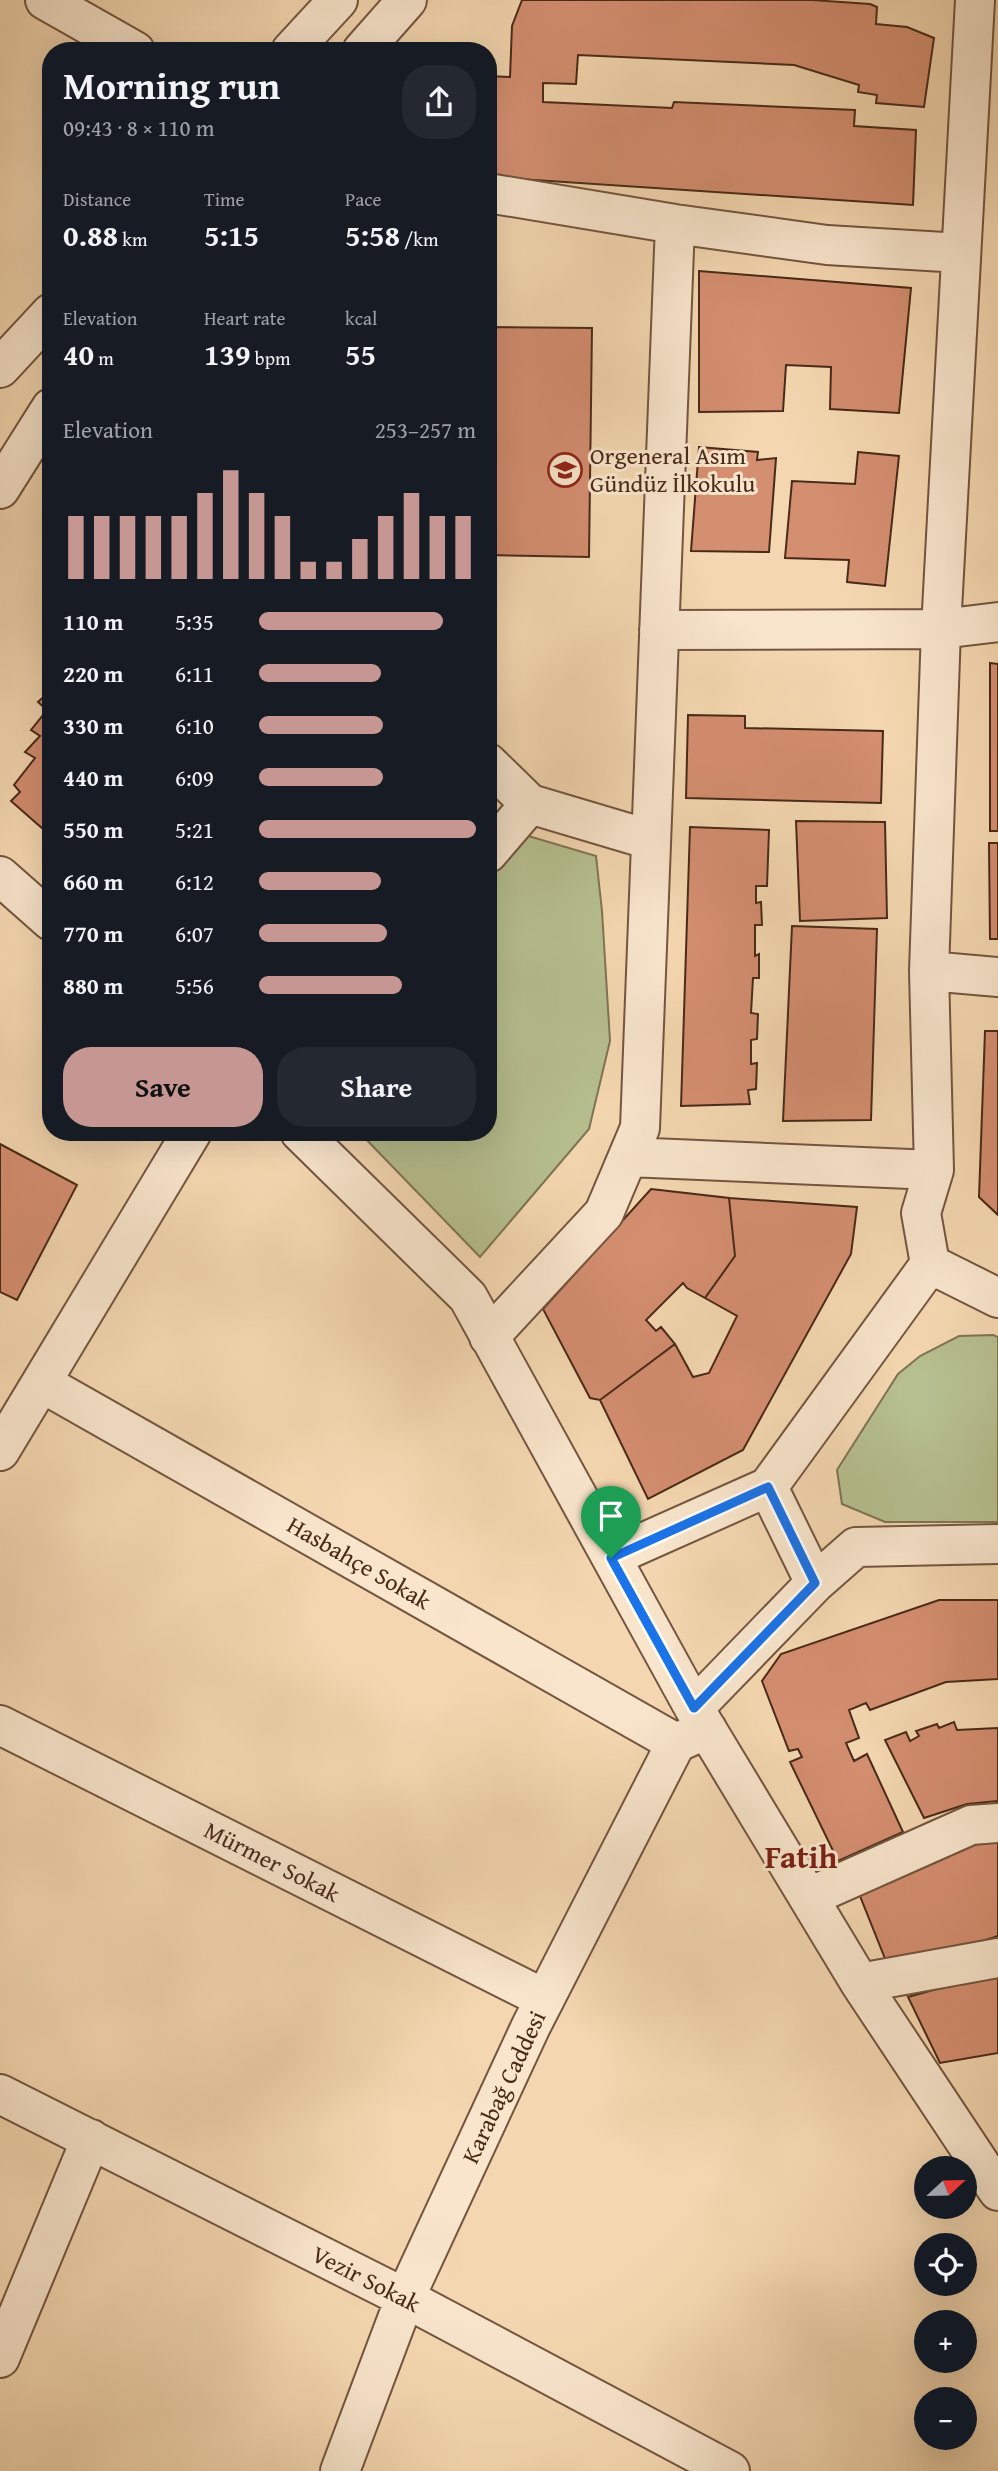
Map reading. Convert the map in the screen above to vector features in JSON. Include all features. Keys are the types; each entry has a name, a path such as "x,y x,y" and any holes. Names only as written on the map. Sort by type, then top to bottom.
{"street":[{"path":"44,0 119,42"},
{"path":"299,42 338,0"},
{"path":"370,42 407,0"},
{"path":"611,1558 768,1487 930,1264 920,1213 934,1170 929,971 941,629 975,0"},
{"path":"497,194 675,224 827,245 961,253"},
{"path":"489,1337 604,1213 640,1128 675,224"},
{"path":"0,368 42,323"},
{"path":"0,489 42,422"},
{"path":"659,630 941,629 998,622"},
{"path":"497,772 530,804 651,840"},
{"path":"497,842 530,804"},
{"path":"0,876 42,913"},
{"path":"929,971 998,978"},
{"path":"0,1451 187,1141"},
{"path":"309,1141 468,1297 611,1558 692,1727 808,1897 860,1983 998,2191"},
{"path":"628,1157 934,1170"},
{"path":"930,1264 998,1298"},
{"name":"Hasbahçe Sokak","path":"42,1383 692,1727"},
{"path":"768,1487 815,1583"},
{"name":"Karabağ Caddesi","path":"340,2471 405,2298 545,1999 692,1727 815,1583 856,1547 998,1544"},
{"name":"Mürmer Sokak","path":"0,1725 545,1999"},
{"path":"808,1897 971,1825 998,1822"},
{"path":"860,1983 998,1958"},
{"name":"Vezir Sokak","path":"0,2094 405,2298 730,2471"},
{"path":"0,2358 90,2139"}],"green space":[{"path":"525,835 596,856 610,1041 589,1129 480,1257 368,1141 497,1141 497,866"},
{"path":"959,1336 998,1337 998,1522 885,1522 842,1504 837,1470 898,1374 920,1356"}],"building":[{"path":"522,0 812,0 870,4 877,7 876,24 907,27 934,38 924,107 876,103 877,95 858,92 859,85 794,65 578,55 576,84 543,83 543,102 672,108 674,102 855,110 854,126 916,130 913,205 497,178 497,76 510,77 512,26"},
{"path":"699,271 911,288 899,413 830,409 831,367 786,365 783,411 699,412"},
{"name":"Orgeneral Asım Gündüz İlkokulu","path":"497,327 592,328 589,557 497,555"},
{"path":"699,447 758,452 757,460 776,458 769,552 691,551"},
{"path":"858,452 899,456 885,586 847,582 849,560 785,558 792,481 855,484"},
{"path":"990,663 998,664 998,831 990,831"},
{"path":"688,715 745,716 745,728 883,731 881,803 686,798"},
{"path":"42,716 42,828 11,801 20,792 14,785 35,758 25,752 40,736 31,730"},
{"path":"796,821 885,822 887,918 800,921"},
{"path":"690,827 769,830 767,886 756,886 756,903 761,902 762,925 755,925 755,956 759,954 759,978 753,978 751,1013 758,1014 757,1039 751,1040 751,1064 757,1063 756,1089 748,1090 750,1104 681,1106"},
{"path":"989,843 998,843 998,939 990,939"},
{"path":"792,926 877,929 871,1120 783,1121"},
{"path":"985,1031 998,1031 998,1215 979,1197"},
{"path":"0,1144 77,1185 17,1300 0,1292"},
{"path":"651,1189 729,1198 735,1256 705,1298 683,1283 646,1320 656,1331 661,1327 675,1344 600,1400 590,1398 543,1309"},
{"path":"729,1198 857,1207 851,1254 743,1450 648,1499 600,1400 675,1344 693,1377 709,1373 737,1316 705,1298 735,1256"},
{"path":"939,1600 998,1600 998,1679 946,1682 870,1710 866,1703 849,1710 859,1738 846,1743 854,1761 867,1754 903,1832 838,1861 790,1762 802,1757 798,1749 789,1751 762,1681 781,1654"},
{"path":"954,1722 957,1730 998,1728 998,1801 967,1804 924,1818 885,1740 906,1732 910,1741 919,1736 916,1731 937,1724 939,1728"},
{"path":"998,1834 998,1936 890,1971 856,1886"},
{"path":"998,1975 998,2053 940,2063 908,1997"}],"place":[{"name":"Orgeneral Asım Gündüz İlkokulu","path":"565,470"}],"district":[{"name":"Fatih","path":"801,1857"}],"route":[{"path":"768,1487 815,1583 694,1708 611,1558 768,1487"}]}
